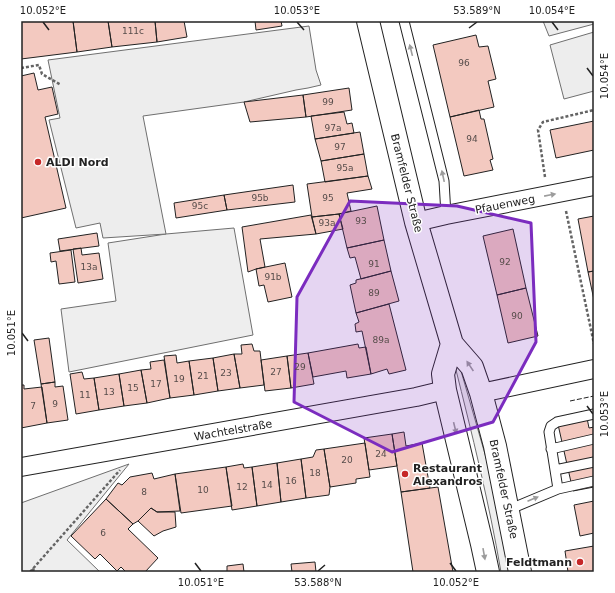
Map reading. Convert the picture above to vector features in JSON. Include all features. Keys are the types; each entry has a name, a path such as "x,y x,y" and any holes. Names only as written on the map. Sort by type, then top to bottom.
{"main road":[{"name":"Bramfelder Straße","path":"368,21 416,222 452,344 472,367 481,393 495,446 520,572"},
{"path":"452,344 443,374 445,390 488,572"}],"street":[{"name":"Pfauenweg","path":"416,222 594,186"},
{"path":"481,393 594,369"},
{"name":"Wachtelstraße","path":"21,467 416,397 445,390"}],"lane":[{"path":"404,21 444,181 446,215"},
{"path":"558,489 548,432 557,422 594,414"},
{"path":"551,449 594,439"},
{"path":"555,470 594,462"},
{"path":"508,510 558,489 594,481"}],"path":[{"path":"21,68 38,65 42,74 61,85"},
{"path":"594,110 543,122 538,130 594,344"},
{"path":"36,572 31,571 124,465 146,445"}],"highlighted area":[{"path":"350,201 457,206 531,223 536,342 493,422 392,452 294,402 297,297"}],"shaded area":[{"path":"543,21 594,21 594,24 549,36"},
{"path":"309,26 316,70 321,85 244,102 143,116 166,234 103,238 100,223 76,228 49,120 60,118 48,60"},
{"path":"594,32 594,91 564,99 550,45"},
{"path":"234,228 253,335 69,372 61,309 116,301 108,243 166,234"},
{"path":"459,364 491,475 511,572 501,572 486,494 455,366"},
{"path":"129,464 67,540 100,572 21,572 21,503"}],"building":[{"path":"21,21 73,21 77,52 21,59"},
{"path":"73,21 108,21 112,47 77,52"},
{"path":"108,21 155,21 157,42 112,47"},
{"path":"155,21 184,21 187,37 157,42"},
{"path":"255,21 281,21 282,26 256,30"},
{"path":"476,35 479,47 488,46 496,79 488,81 494,107 450,117 433,45"},
{"name":"ALDI Nord","path":"34,73 38,90 52,87 58,114 45,117 66,208 21,218 21,76"},
{"path":"349,88 352,110 306,117 303,95"},
{"path":"303,95 306,117 250,122 244,102"},
{"path":"479,110 481,119 484,119 493,159 490,160 493,170 464,176 450,117"},
{"path":"344,112 347,124 352,123 354,133 315,139 311,116"},
{"path":"594,121 594,150 556,158 550,130"},
{"path":"360,132 364,154 321,161 315,139"},
{"path":"364,154 368,176 325,182 321,161"},
{"path":"368,176 372,189 347,193 351,211 312,217 307,184"},
{"path":"293,185 295,202 227,210 224,195"},
{"path":"224,195 227,210 176,218 174,203"},
{"path":"377,206 384,240 347,248 339,214"},
{"path":"339,214 343,229 316,234 312,217"},
{"path":"311,215 316,234 260,239 265,267 248,272 242,227"},
{"path":"594,216 594,271 588,272 578,219"},
{"path":"513,229 526,288 497,295 483,236"},
{"path":"97,233 99,246 60,251 58,239"},
{"path":"384,240 391,271 361,279 355,257 350,258 347,248"},
{"path":"81,248 82,255 99,253 103,279 78,283 73,249"},
{"path":"71,250 75,282 59,284 56,261 51,262 50,253"},
{"path":"285,263 292,297 268,302 264,285 259,286 256,269"},
{"path":"391,271 399,301 356,313 350,285 356,283 356,280"},
{"path":"594,271 594,300 588,272"},
{"path":"526,288 538,336 508,343 497,295"},
{"path":"389,304 406,370 389,374 387,369 371,374 362,331 356,332 355,324 359,322 356,313"},
{"path":"49,338 55,382 41,384 34,340"},
{"path":"252,344 254,351 260,351 264,385 240,388 234,354 242,354 241,345"},
{"path":"358,344 359,348 366,347 371,374 347,378 346,371 313,377 308,353"},
{"path":"308,353 314,384 291,388 287,356"},
{"path":"234,354 240,388 218,391 213,358"},
{"path":"176,355 177,363 189,361 194,395 170,398 164,356"},
{"path":"287,356 291,388 265,391 261,360"},
{"path":"213,358 218,391 194,395 189,361"},
{"path":"164,360 170,398 147,403 141,370 151,369 150,362"},
{"path":"141,370 147,403 124,406 119,374"},
{"path":"82,372 84,379 94,378 99,410 76,414 70,374"},
{"path":"119,374 124,406 99,410 94,378"},
{"path":"55,382 55,387 63,386 68,420 47,423 41,384"},
{"path":"21,385 24,385 24,389 42,387 47,423 21,428"},
{"path":"586,413 589,428 594,427 594,487 573,491 557,420"},
{"path":"404,432 406,446 422,443 430,488 401,492 392,434"},
{"path":"392,434 397,466 369,470 364,438"},
{"path":"365,443 370,477 356,479 356,483 330,487 324,449"},
{"path":"324,449 330,487 329,495 306,498 301,459 313,457 316,450"},
{"path":"301,459 306,498 281,502 277,463"},
{"path":"277,463 281,502 257,506 252,467"},
{"path":"243,464 244,468 252,467 257,506 232,510 226,467"},
{"path":"226,467 232,506 181,513 175,474"},
{"path":"152,473 154,479 175,474 180,511 157,512 151,508 133,524 106,499 118,483 122,485 130,477"},
{"path":"438,487 453,572 413,572 401,492"},
{"path":"106,499 133,524 128,529 158,558 145,572 126,572 121,567 117,571 100,554 95,559 71,536"},
{"path":"594,501 594,533 580,536 574,505"},
{"path":"151,508 157,512 175,512 176,527 163,531 154,536 138,521"},
{"name":"Feldtmann","path":"594,546 594,572 568,572 565,551"},
{"path":"315,562 316,572 292,572 291,564"},
{"path":"243,564 244,572 227,572 227,566"}],"fence":[{"path":"570,401 594,396"}],"place":[{"name":"ALDI Nord","path":"38,162"},
{"name":"Restaurant Alexandros","path":"405,474"},
{"name":"Feldtmann","path":"580,562"}]}
